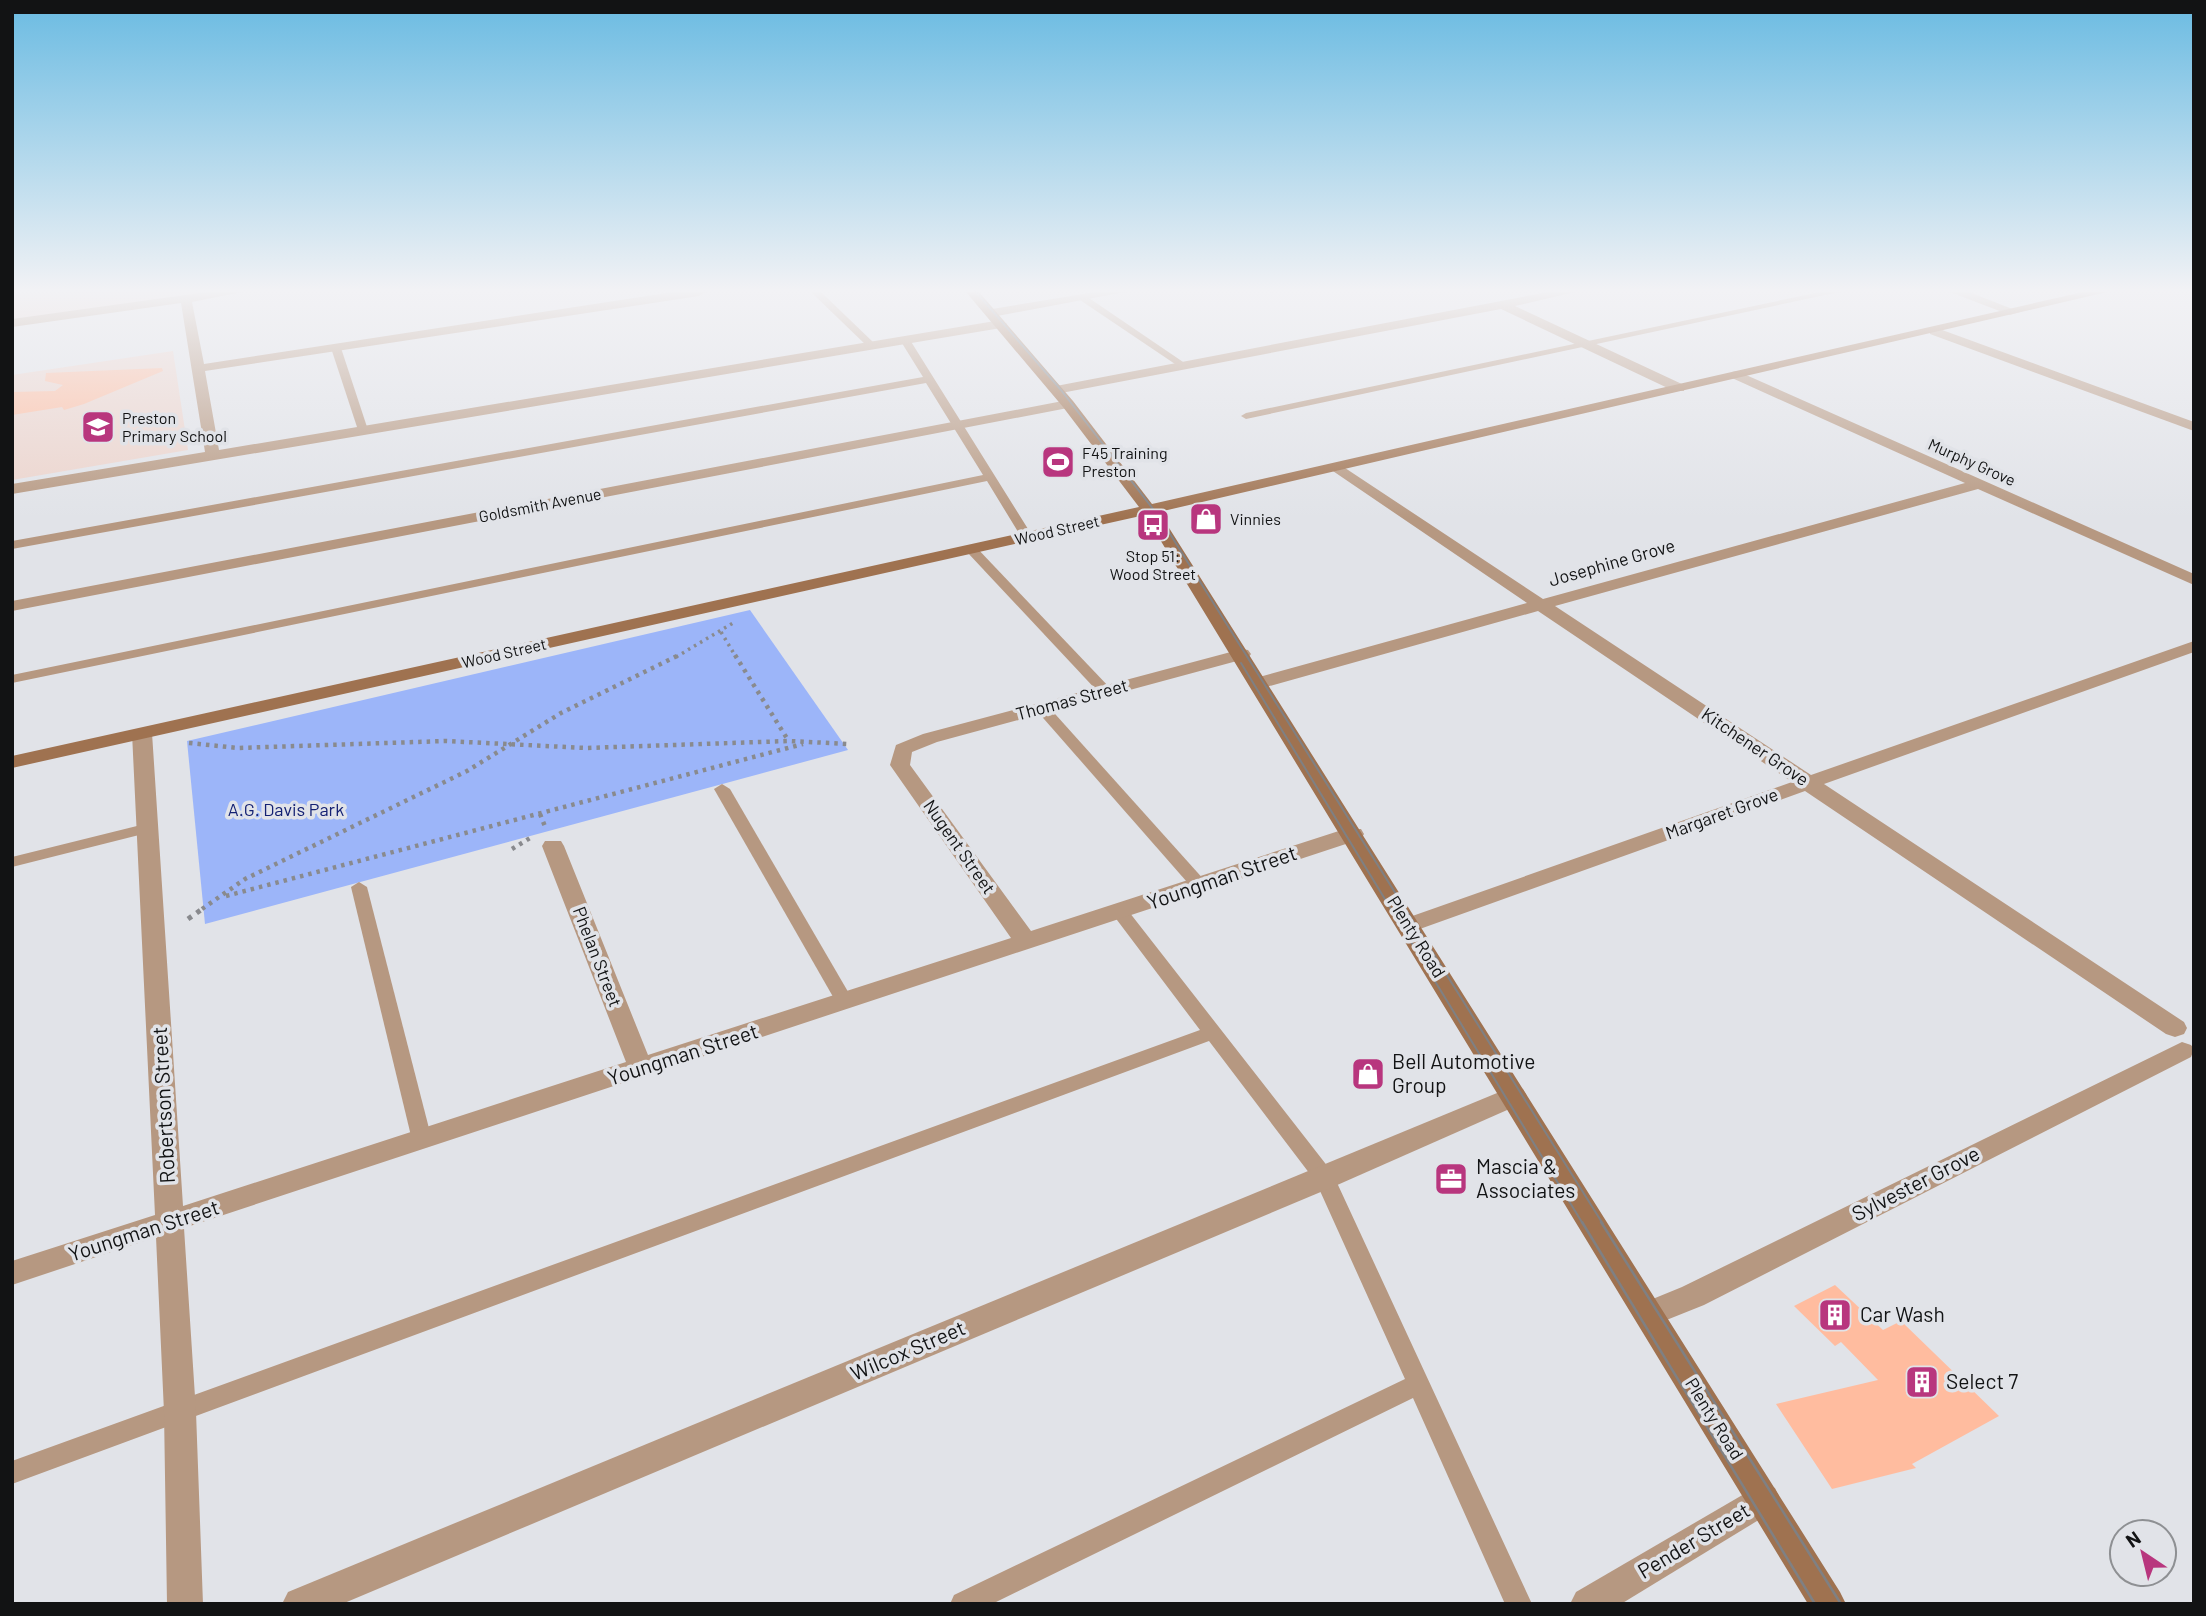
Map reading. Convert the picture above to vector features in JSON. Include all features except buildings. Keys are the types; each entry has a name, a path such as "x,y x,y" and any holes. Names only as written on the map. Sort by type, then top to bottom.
{"street":[{"path":"204,367 200,368 213,455"},
{"path":"12,489 737,367"},
{"name":"Plenty Road","path":"1037,367 1148,509 1242,654 1828,1604"},
{"path":"1056,390 1176,367"},
{"path":"1635,367 1679,388"},
{"name":"Wood Street","path":"12,762 1027,537 1771,367"},
{"path":"2035,367 2190,423"},
{"name":"Murphy Grove","path":"1737,375 2194,580"},
{"name":"Goldsmith Avenue","path":"12,606 1068,404"},
{"name":"Kitchener Grove","path":"1334,467 1809,783 2186,1041"},
{"name":"Josephine Grove","path":"1259,683 1977,484"},
{"name":"Margaret Grove","path":"1409,925 2194,646"},
{"name":"Thomas Street","path":"903,749 930,738 1242,654"},
{"name":"Robertson Street","path":"142,733 180,1412 185,1604"},
{"name":"Nugent Street","path":"903,749 900,765 1027,943"},
{"name":"Youngman Street","path":"12,1273 1027,943 1353,834"},
{"name":"Phelan Street","path":"550,837 641,1069"},
{"name":"Sylvester Grove","path":"1649,1314 1693,1296 2186,1041"},
{"name":"Wilcox Street","path":"300,1604 1325,1178 1514,1096"},
{"name":"Pender Street","path":"1588,1604 1763,1499"}],"lane":[{"path":"342,367 363,430"},
{"path":"923,367 1027,537"},
{"path":"1246,416 1479,367"},
{"path":"12,545 930,379"},
{"path":"12,679 992,477"},
{"path":"971,549 1105,691"},
{"path":"1042,708 1200,886"},
{"path":"722,789 845,1002"},
{"path":"12,862 149,828"},
{"path":"359,887 422,1140"},
{"path":"1120,912 1325,1178 1519,1604"},
{"path":"12,1473 1213,1032"},
{"path":"963,1604 1419,1384"}],"path":[{"path":"188,919 245,879 455,777 570,708 721,632 740,618"},
{"path":"721,632 789,741"},
{"path":"186,743 238,748 446,741 586,748 789,741 808,743"},
{"path":"222,897 808,743 822,741 848,744"},
{"path":"540,814 550,837"}],"shaded area":[{"name":"Preston Primary School","path":"63,367 175,367 188,450 12,480 12,375"}],"green space":[{"name":"A.G. Davis Park","path":"750,610 848,750 205,924 187,741"}],"tram line":[{"path":"1041,367 1160,518 1603,1224"},
{"path":"1241,663 1583,1224"},
{"path":"1582,1222 1815,1604"},
{"path":"1601,1222 1841,1604"}],"place":[{"name":"Preston Primary School","path":"98,427"},
{"name":"F45 Training Preston","path":"1058,462"},
{"name":"Vinnies","path":"1206,519"},
{"name":"Stop 51: Wood Street","path":"1153,525"},
{"name":"Bell Automotive Group","path":"1368,1074"},
{"name":"Mascia & Associates","path":"1451,1179"},
{"name":"Car Wash","path":"1835,1315"},
{"name":"Select 7","path":"1922,1382"}]}
